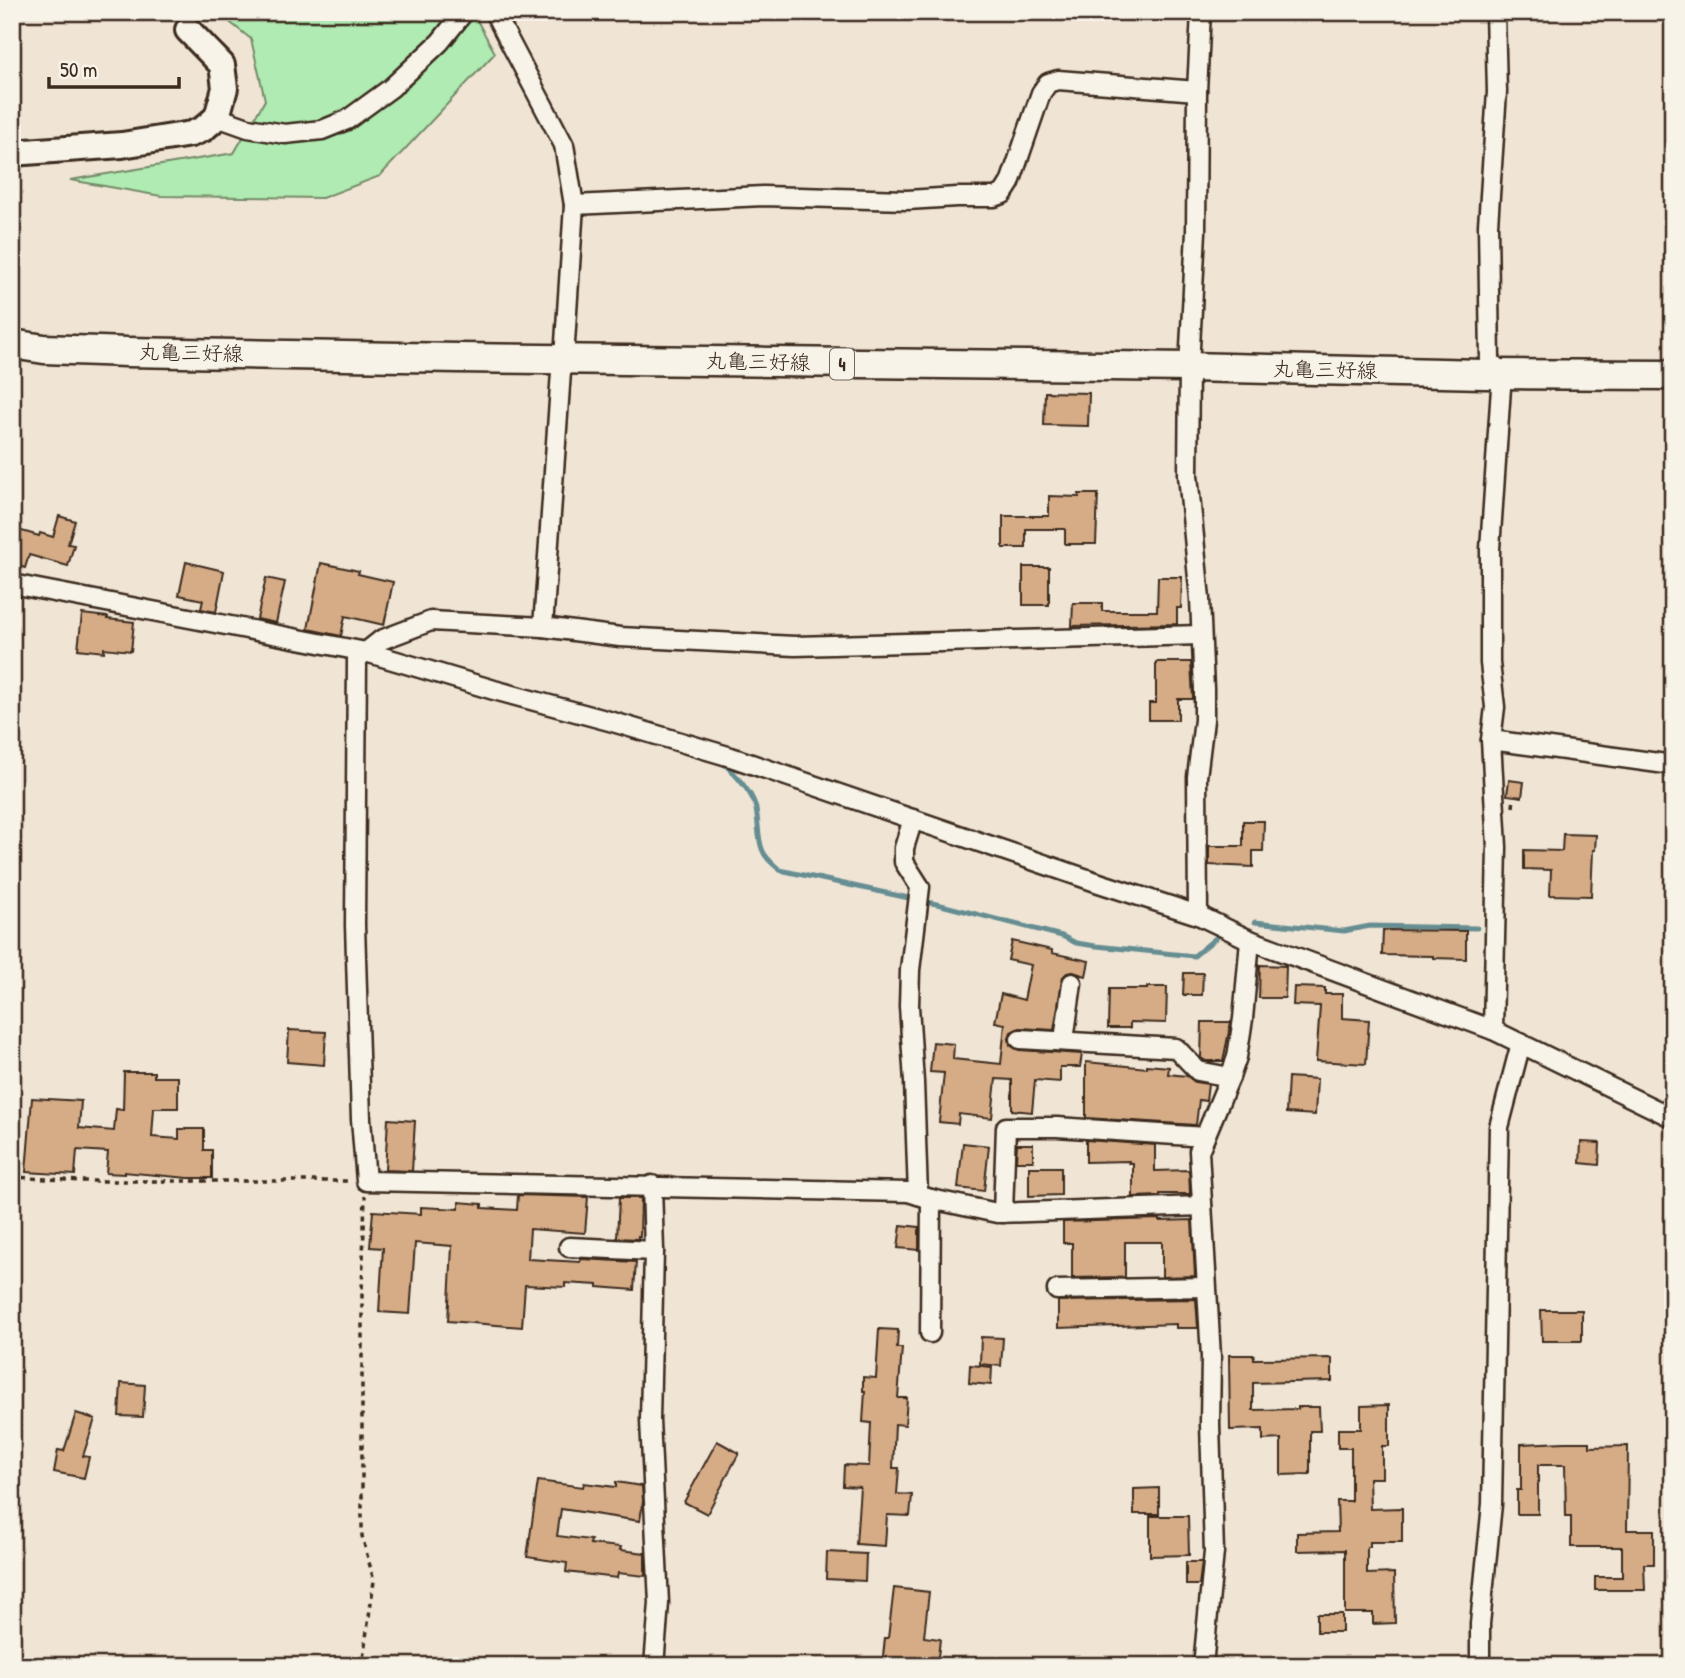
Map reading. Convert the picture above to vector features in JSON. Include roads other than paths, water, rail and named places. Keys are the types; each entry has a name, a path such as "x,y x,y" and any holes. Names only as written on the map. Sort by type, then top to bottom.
{"main road":[{"name":"丸亀三好線","path":"12,344 44,349 127,352 444,358 1673,375"}],"street":[{"path":"217,117 248,128 285,134 322,130 347,120 391,88 440,42 464,12"},
{"path":"494,12 564,145 574,205 543,627"},
{"path":"1198,915 1197,777 1204,720 1200,599 1188,475 1201,12"},
{"path":"1493,1030 1497,847 1491,740 1495,707 1490,663 1490,549 1502,373 1490,360 1488,225 1497,92 1495,12"},
{"path":"12,153 122,145 191,134 204,129 217,117 225,88 222,65 188,30"},
{"path":"574,205 763,196 907,200 994,197 1003,194 1010,183 1041,93 1048,83 1058,80 1197,91"},
{"path":"12,584 361,655 613,722 731,757 1198,915 1250,940 1493,1030 1673,1118"},
{"path":"361,655 381,640 431,621 543,627 620,637 795,646 1201,635"},
{"path":"361,655 355,925 360,1119 366,1181 908,1192 1003,1213 1202,1206"},
{"path":"1491,740 1673,765"},
{"path":"913,819 904,848 904,862 920,887 909,970 909,1006 924,1197 930,1333"},
{"path":"1203,1666 1214,1552 1211,1357 1199,1151 1237,1057 1250,940"},
{"path":"1064,1040 1072,983"},
{"path":"1020,1039 1176,1048 1198,1071 1230,1077"},
{"path":"1480,1666 1480,1624 1492,1504 1499,1127 1521,1043"},
{"path":"1003,1213 1006,1127 1057,1127 1205,1137"},
{"path":"652,1185 654,1251 650,1420 659,1603 654,1666"},
{"path":"569,1247 654,1251"},
{"path":"1057,1290 1206,1287"}],"waterway":[{"path":"721,762 750,794 756,810 762,849 780,870 941,905 1062,936 1076,943 1096,946 1194,956 1223,932"},
{"path":"1255,922 1344,931 1370,926 1477,928"}]}
